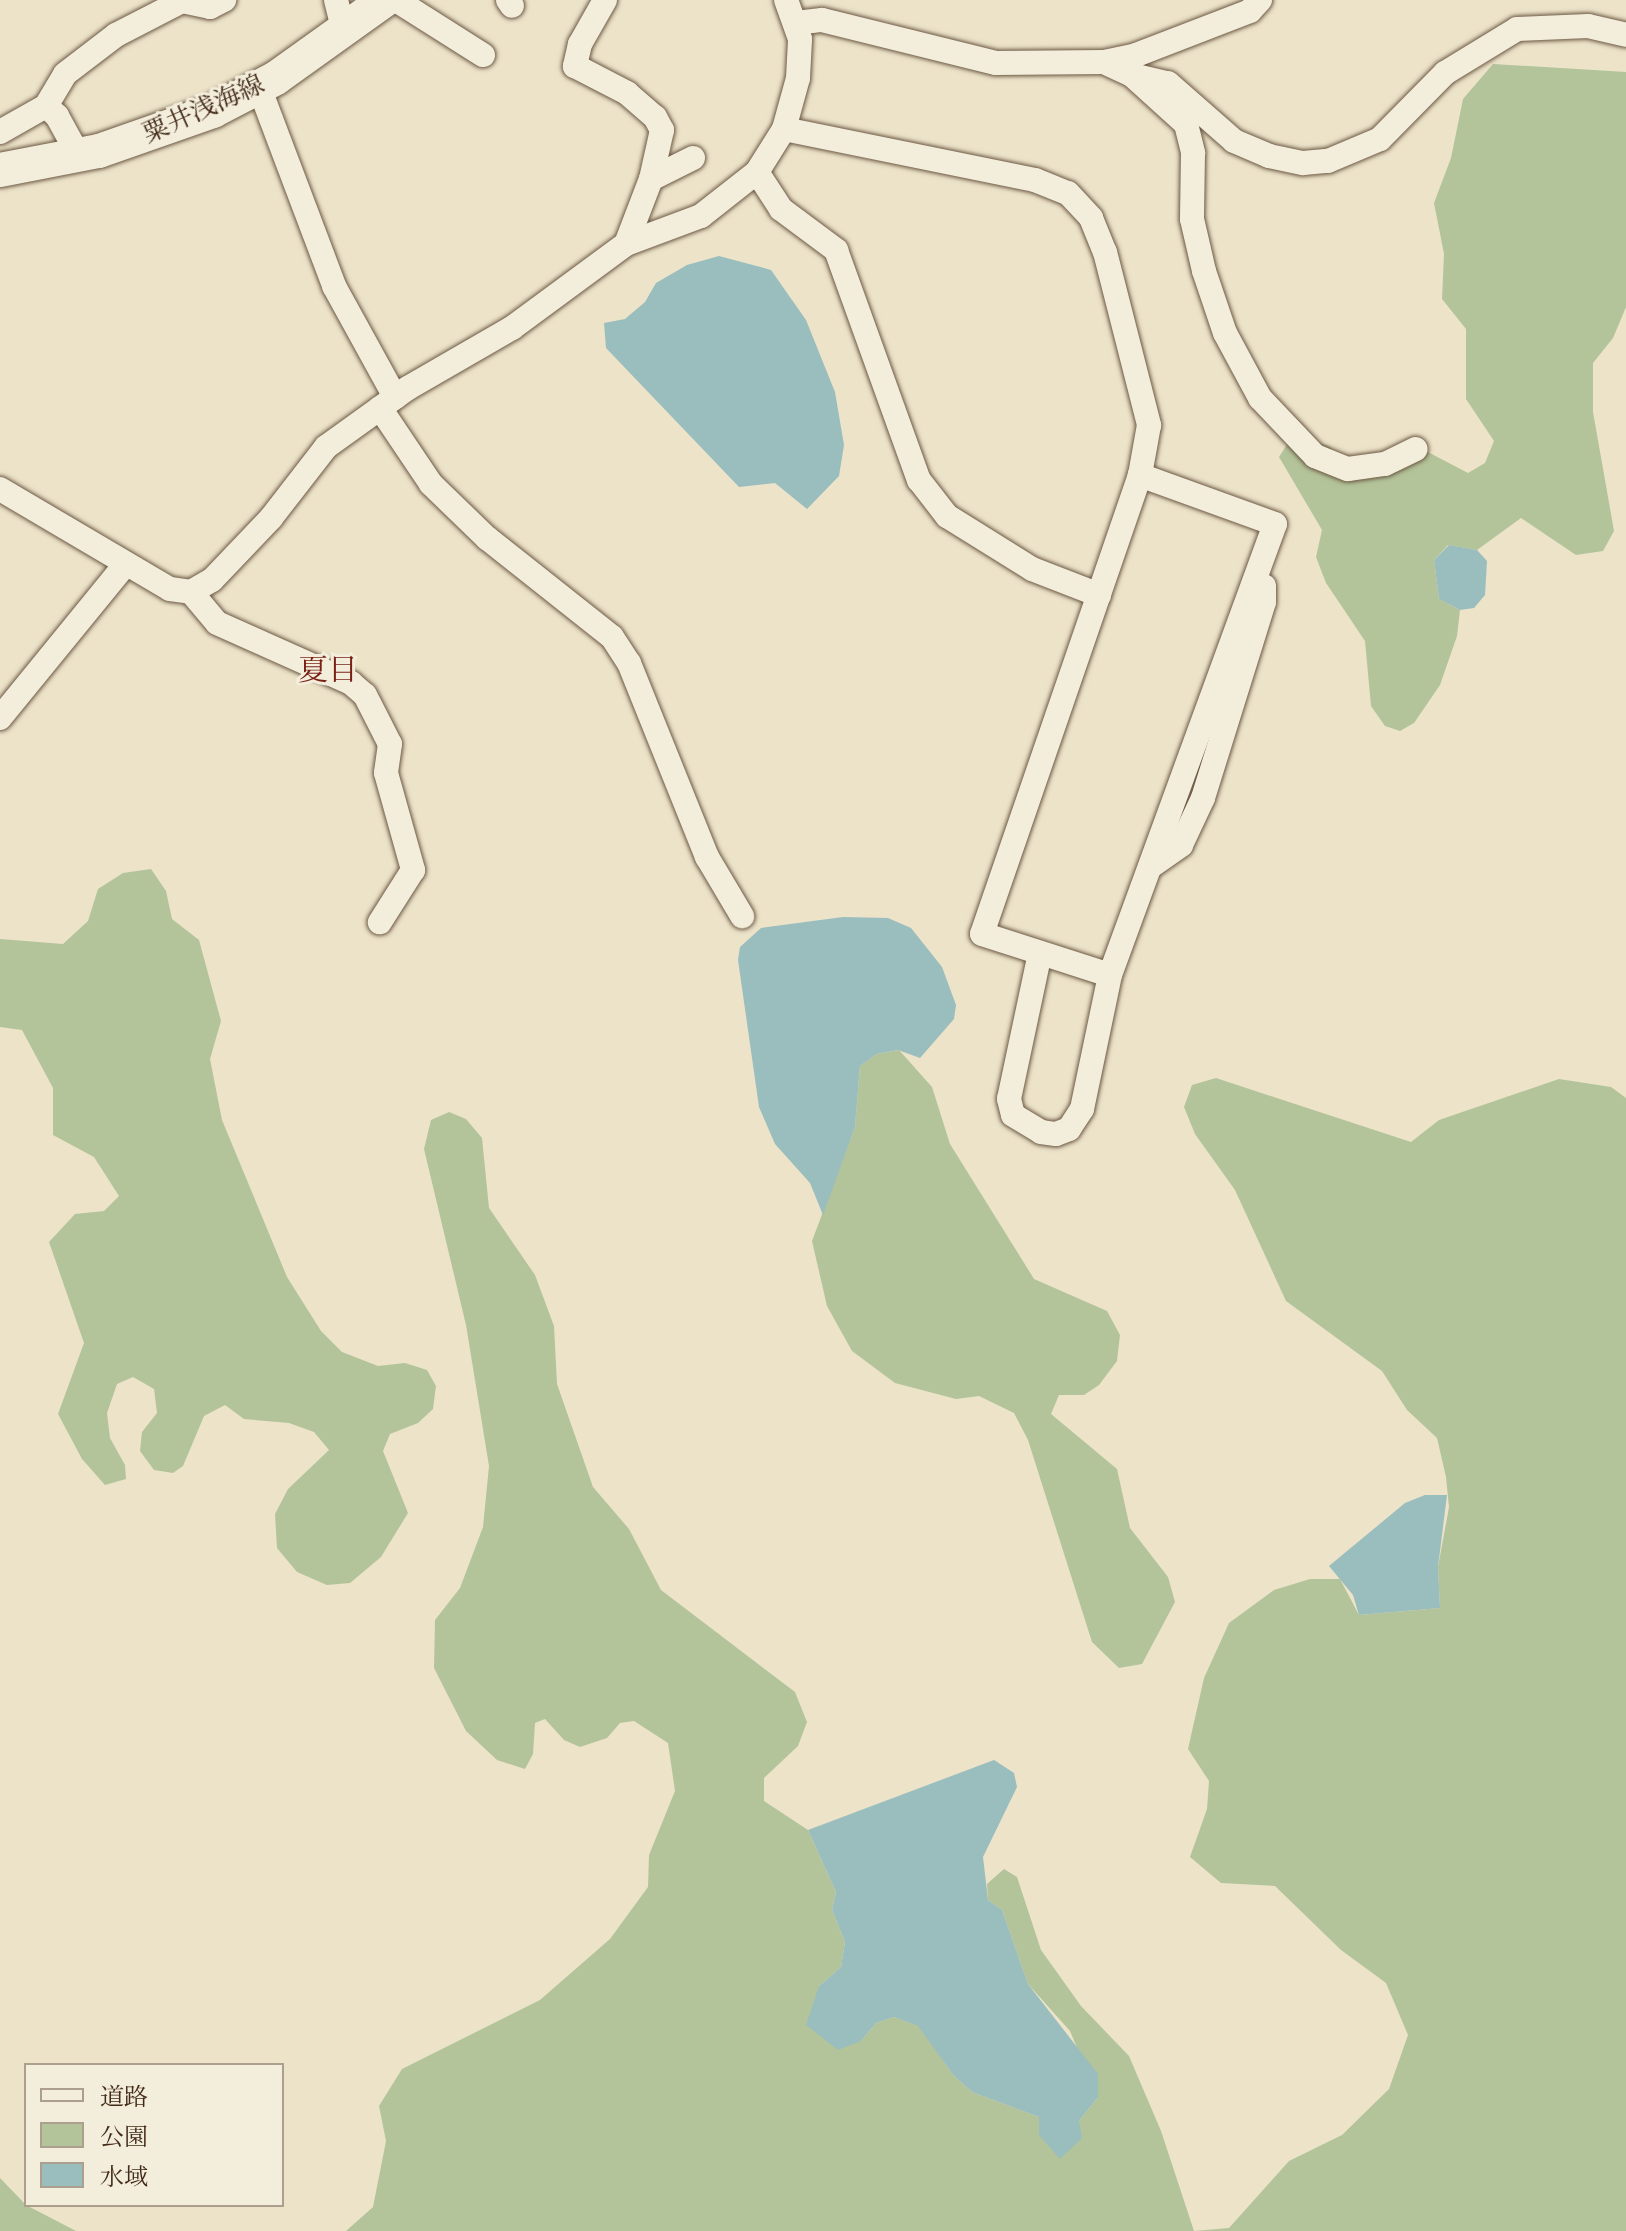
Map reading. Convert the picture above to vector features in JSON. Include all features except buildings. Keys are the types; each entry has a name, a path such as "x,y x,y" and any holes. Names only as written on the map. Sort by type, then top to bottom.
{"main road":[{"name":"粟井浅海線","path":"0,170 79,156 156,134 259,87 340,16 385,0"}],"street":[{"path":"0,132 46,106 65,74 116,35 182,1 210,7 224,0"},
{"path":"396,0 483,55"},
{"path":"605,0 580,44 575,66 627,93 655,117 662,130 651,179 626,244"},
{"path":"0,489 170,589 191,592 212,580 271,518 326,447 388,402 512,328 626,244 701,216 757,172 784,129 798,78 800,39 786,0"},
{"path":"796,23 822,20 996,63 1104,62 1136,55 1250,11 1260,0"},
{"path":"1104,62 1132,75 1168,83 1234,141 1269,156 1303,163 1328,161 1380,139 1445,73 1517,29 1588,26 1626,35"},
{"path":"1132,75 1186,124 1193,153 1192,219 1204,271 1225,333 1260,398 1315,456 1348,469 1385,464 1416,449"},
{"path":"259,87 334,286 388,402 431,484 487,538 612,637 629,663 707,857 742,916"},
{"path":"46,106 57,116 79,156"},
{"path":"784,129 1035,180 1068,193 1091,218 1105,252 1141,381 1149,425 1140,475 982,934 1110,975"},
{"path":"651,179 693,158"},
{"path":"757,172 781,209 836,250 919,480 947,516 1032,569 1099,595"},
{"path":"1040,953 1009,1099 1013,1115 1041,1132 1069,1129 1082,1109 1110,975 1275,524 1140,475"},
{"path":"0,718 125,565"},
{"path":"191,592 217,623 351,683 365,695 390,744 386,773 413,870 380,922"}],"green space":[{"path":"1493,64 1626,72 1626,307 1613,338 1593,363 1593,412 1614,531 1603,551 1576,555 1521,518 1477,550 1448,545 1434,560 1439,599 1460,610 1457,636 1440,685 1414,723 1400,731 1385,726 1371,706 1365,641 1326,583 1316,557 1322,530 1279,457 1293,435 1329,446 1352,467 1424,450 1468,473 1485,463 1494,441 1466,399 1466,329 1442,299 1444,254 1434,203 1451,158 1463,99"},
{"path":"151,869 166,891 172,919 199,940 221,1021 210,1059 222,1120 287,1277 321,1331 342,1352 378,1366 405,1363 427,1370 436,1386 433,1409 418,1423 390,1434 383,1451 408,1513 381,1557 350,1583 327,1585 297,1572 277,1548 275,1514 288,1489 329,1450 314,1432 289,1423 244,1419 225,1405 204,1416 183,1466 173,1473 154,1470 140,1451 142,1432 157,1413 154,1389 133,1377 117,1384 107,1413 110,1438 125,1465 126,1479 105,1485 82,1459 58,1414 84,1343 49,1242 75,1214 104,1211 119,1196 94,1157 53,1135 53,1088 22,1030 0,1027 0,939 63,944 88,921 98,889 123,873"},
{"path":"899,1050 932,1087 950,1144 1034,1279 1107,1311 1120,1335 1117,1361 1099,1385 1084,1395 1059,1395 1051,1414 1117,1469 1130,1528 1168,1577 1175,1602 1142,1664 1119,1668 1092,1642 1028,1440 1014,1413 979,1396 956,1399 895,1383 852,1351 827,1306 812,1241 855,1127 860,1066 877,1054"},
{"path":"1216,1078 1411,1142 1439,1120 1559,1079 1611,1087 1626,1098 1626,2231 1194,2231 1229,2228 1289,2161 1342,2135 1389,2089 1408,2035 1386,1983 1341,1950 1275,1886 1221,1883 1190,1857 1207,1809 1209,1781 1188,1749 1204,1678 1229,1623 1274,1590 1310,1579 1340,1579 1359,1615 1440,1608 1438,1567 1449,1507 1437,1438 1407,1410 1382,1371 1286,1301 1235,1190 1195,1134 1184,1107 1192,1085"},
{"path":"449,1112 466,1119 482,1138 489,1208 535,1275 554,1326 557,1384 593,1487 629,1529 661,1590 795,1692 807,1722 798,1746 764,1778 764,1801 808,1830 836,1892 832,1910 845,1942 841,1967 819,1986 861,2041 876,2023 894,2017 919,2026 954,2076 972,2092 1039,2117 1079,2121 1098,2097 1070,2031 1028,1984 1002,1910 988,1900 987,1884 1004,1869 1017,1877 1041,1950 1081,2006 1129,2056 1161,2131 1194,2231 346,2231 373,2207 386,2141 379,2106 402,2069 540,2000 610,1939 648,1887 649,1855 675,1791 668,1743 634,1721 620,1723 607,1738 580,1747 564,1740 545,1719 535,1723 533,1754 525,1769 497,1760 466,1731 434,1668 435,1620 460,1588 483,1527 489,1466 466,1325 424,1149 431,1120"},
{"path":"0,2178 24,2203 24,2207 30,2207 76,2231 0,2231"}],"water":[{"path":"719,256 771,270 806,320 835,392 844,445 839,476 807,509 775,483 739,487 606,348 604,323 625,319 645,302 656,283 687,265"},
{"path":"1449,545 1477,550 1487,561 1485,595 1474,608 1460,610 1439,599 1434,560"},
{"path":"843,917 888,918 911,928 942,967 956,1005 954,1019 920,1058 898,1050 877,1054 860,1066 855,1127 823,1215 810,1183 775,1144 759,1107 738,960 740,947 761,928"},
{"path":"1425,1495 1447,1495 1438,1567 1440,1608 1359,1615 1353,1595 1329,1566 1405,1503"},
{"path":"994,1760 1014,1773 1017,1787 983,1857 988,1900 1002,1910 1028,1984 1098,2074 1098,2097 1079,2121 1082,2138 1060,2159 1039,2135 1039,2117 972,2092 954,2076 918,2026 894,2017 876,2023 861,2041 838,2050 806,2025 819,1986 841,1967 845,1942 832,1910 836,1892 808,1830"}],"district":[{"name":"夏目","path":"328,671"}]}
